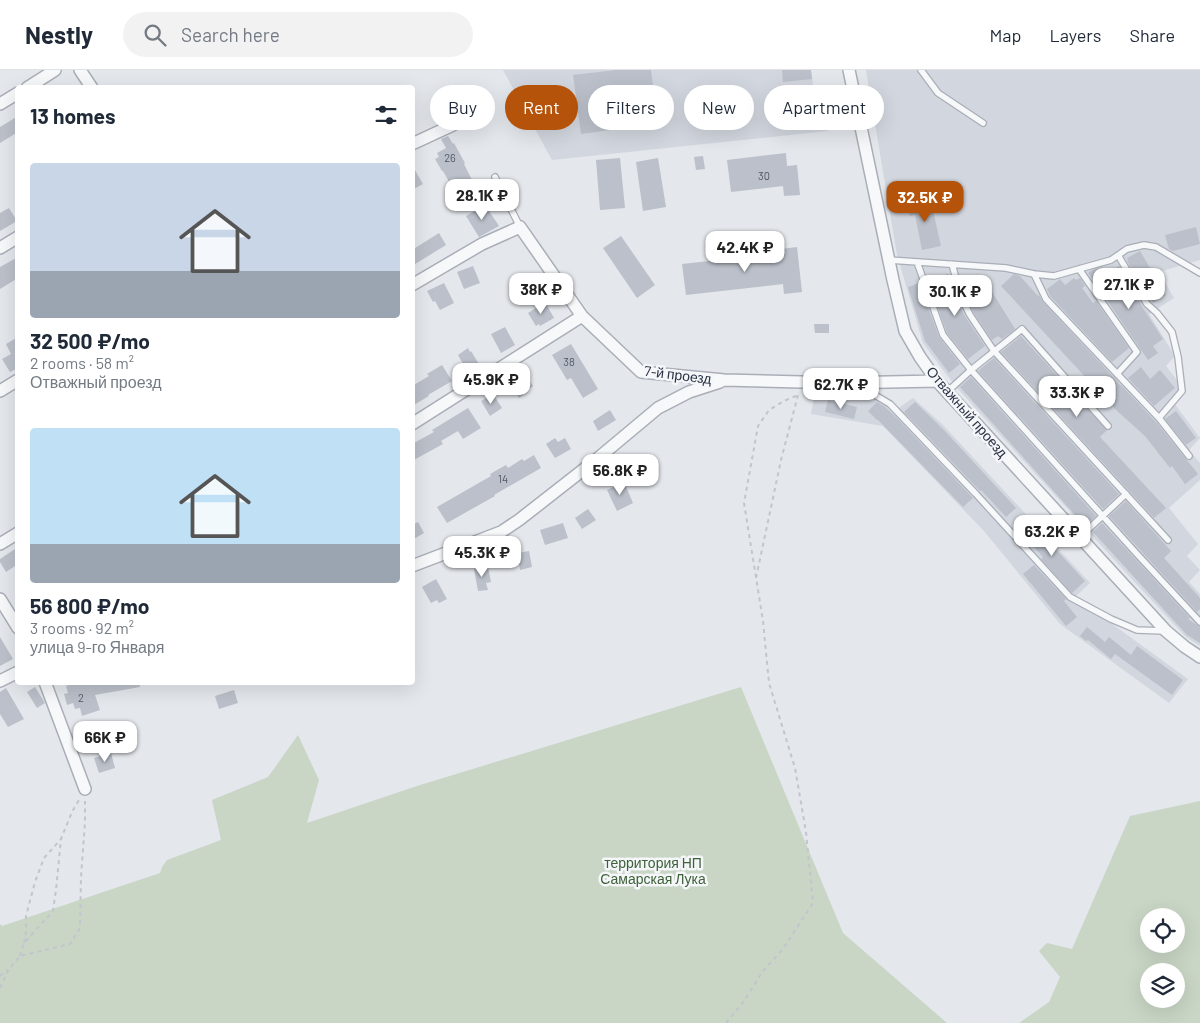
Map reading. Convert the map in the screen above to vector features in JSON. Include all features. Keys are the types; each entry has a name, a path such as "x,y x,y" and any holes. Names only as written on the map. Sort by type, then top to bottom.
{"street":[{"path":"32,85 55,70"},
{"path":"80,70 90,85"},
{"name":"Отважный проезд","path":"849,70 888,260 905,331 920,357 937,381 1166,631 1200,657"},
{"path":"0,104 15,96"},
{"path":"415,143 442,130"},
{"path":"415,283 482,244 520,227"},
{"name":"7-й проезд","path":"520,227 582,316 641,372 724,380 840,383 937,381"},
{"path":"0,248 15,239"},
{"path":"415,422 582,316"},
{"path":"415,565 501,532 589,465 658,408 688,392 724,380"},
{"path":"0,391 15,382"},
{"path":"0,544 15,535"},
{"path":"0,600 15,623"},
{"path":"0,681 15,674"},
{"path":"46,685 85,789"}],"lane":[{"path":"921,70 938,92 983,123"},
{"path":"495,177 520,227"},
{"path":"888,260 1006,268 1054,276 1111,260 1127,249 1144,245 1156,247 1200,273"},
{"path":"1118,256 1147,304 1172,332 1178,357 1182,391 1159,418"},
{"path":"917,262 943,335 971,370 1200,622"},
{"path":"952,264 961,297 970,315 994,352 1168,540"},
{"path":"1079,269 1137,352 1117,374"},
{"path":"1034,274 1046,299 1159,418 1189,456"},
{"path":"947,392 1022,329 1108,426"},
{"path":"840,383 856,390 870,392 890,404 976,494 1070,597 1111,620 1137,630 1166,631"},
{"path":"1080,537 1126,494"}],"path":[{"path":"756,579 781,460 798,395 805,382"},
{"path":"726,1023 744,1001 763,971 783,949 813,903 806,832 794,768 770,683 763,621 744,503 758,426 769,410 798,395"},
{"path":"24,942 53,911 61,839 72,812 85,789"},
{"path":"20,956 70,944 80,928 85,789"},
{"path":"0,976 20,956 26,932 26,916 35,882 44,858 61,839"},
{"path":"0,988 9,969"}],"shaded area":[{"path":"503,70 811,70 813,85 764,85 764,130 828,131 552,160 536,130 578,130 578,85 511,85"},
{"path":"866,70 1200,70 1200,260 1159,272 1174,298 1149,314 1175,356 1166,366 1182,387 1171,399 1200,438 1189,450 1200,463 1200,480 1169,508 1198,544 1187,556 1200,570 1189,582 1200,594 1200,646 1186,637 958,389 923,343 897,255 876,130 884,130 884,85 869,85"},
{"path":"815,391 879,396 897,409 913,398 942,424 1090,583 1075,597 1188,679 1169,703 1060,624 984,531 883,426 811,414"}],"green space":[{"name":"территория НП Самарская Лука","path":"741,687 843,933 947,1023 0,1023 0,924 2,926 160,873 167,860 221,840 212,800 268,777 298,735 319,780 307,823 417,786"},
{"path":"1200,801 1200,1023 1019,1023 1049,1002 1060,977 1039,951 1047,943 1072,949 1130,816"}],"building":[{"path":"616,70 651,70 653,85 588,85 588,130 611,130 581,134 578,112 578,85 574,85 573,75"},
{"path":"782,70 811,70 812,79 783,82"},
{"path":"15,118 15,134 0,143 0,127"},
{"path":"448,136 465,163 475,186 457,196 435,159 439,157 437,153 446,148 441,139"},
{"path":"786,153 787,166 797,165 800,195 784,196 783,186 731,192 727,160"},
{"path":"703,156 705,169 696,170 694,157"},
{"path":"620,158 625,208 600,210 596,160"},
{"path":"658,158 666,207 643,211 636,162"},
{"path":"415,170 423,184 415,188"},
{"path":"930,197 941,246 922,250 915,215 910,216 907,202"},
{"path":"485,205 499,226 479,237 466,216"},
{"path":"9,208 15,218 15,222 0,231 0,213"},
{"path":"1196,227 1200,244 1173,251 1169,249 1165,235"},
{"path":"439,233 446,245 415,264 415,248"},
{"path":"621,236 655,285 637,298 603,248"},
{"path":"797,247 802,292 784,294 783,284 686,295 682,264 782,253 781,249"},
{"path":"1140,251 1166,295 1153,303 1127,261 1127,258"},
{"path":"15,259 15,280 0,289 0,267"},
{"path":"473,266 480,283 464,289 457,272"},
{"path":"1119,266 1163,339 1153,346 1158,353 1148,360 1104,296 1109,293 1098,277 1093,280 1088,273 1102,267 1106,274"},
{"path":"948,274 958,305 985,346 968,359 947,333 928,280"},
{"path":"1014,274 1020,276 1039,295 1043,302 1157,423 1198,474 1185,484 1172,466 1170,468 1145,436 1116,410 1001,286"},
{"path":"1074,278 1076,280 1080,278 1085,286 1082,288 1093,303 1096,301 1129,348 1112,362 1050,296 1047,289 1060,279 1065,285"},
{"path":"444,283 454,303 440,310 427,291"},
{"path":"919,283 939,337 960,364 949,373 925,341 908,287"},
{"path":"989,287 1015,329 1002,339 998,336 992,340 967,299"},
{"path":"545,302 554,318 540,326 539,324 536,326 528,313"},
{"path":"814,324 829,324 829,333 815,333"},
{"path":"505,327 515,345 501,353 491,334"},
{"path":"1021,336 1107,430 1100,437 1166,508 1154,518 1001,352"},
{"path":"15,339 15,370 10,372 2,359 11,354 6,344"},
{"path":"571,344 598,389 583,398 571,378 567,380 552,355"},
{"path":"468,348 479,364 467,371 458,355"},
{"path":"994,358 1119,494 1103,509 978,371"},
{"path":"442,365 452,381 415,404 415,384 429,376 427,374"},
{"path":"1141,367 1150,379 1160,370 1175,388 1154,406 1128,378"},
{"path":"524,373 533,386 519,398 513,388 516,387 512,380"},
{"path":"971,377 1096,516 1086,525 960,387"},
{"path":"493,394 502,408 490,416 481,401"},
{"path":"828,400 857,407 854,419 825,412"},
{"path":"877,402 898,419 973,498 963,507 868,411"},
{"path":"915,402 944,430 1016,508 1006,517 904,412"},
{"path":"468,408 481,428 463,439 458,431 441,441 443,444 415,459 415,442 434,432 432,430"},
{"path":"610,410 616,420 598,431 593,421"},
{"path":"1176,411 1196,438 1186,445 1165,419"},
{"path":"555,438 558,442 565,438 571,449 555,458 546,444"},
{"path":"534,455 541,468 447,523 437,507 491,476 490,474 506,465 508,468 522,459 524,461"},
{"path":"624,482 633,503 617,511 607,490"},
{"path":"1126,501 1171,551 1164,558 1200,598 1200,609 1197,612 1109,516"},
{"path":"588,509 596,520 582,529 575,518"},
{"path":"1029,520 1085,581 1072,593 1041,559 1043,557 1018,531"},
{"path":"418,522 424,533 415,538 415,524"},
{"path":"563,523 568,538 545,545 540,530"},
{"path":"1102,523 1190,618 1188,619 1200,627 1200,643 1187,635 1093,532"},
{"path":"15,549 15,566 6,572 0,559"},
{"path":"529,551 532,567 520,570 519,564 510,566 507,555"},
{"path":"1034,565 1066,599 1064,601 1077,617 1066,626 1023,574"},
{"path":"488,567 491,582 486,583 488,590 478,591 474,569"},
{"path":"436,579 447,599 439,603 437,600 431,603 422,587"},
{"path":"1087,627 1105,642 1109,637 1131,655 1137,646 1183,680 1172,695 1115,654 1111,659 1088,640 1086,641 1080,636"},
{"path":"0,637 13,659 0,666"},
{"path":"140,685 140,687 95,695 100,710 82,716 80,708 75,709 73,703 67,705 64,694 68,693 66,686"},
{"path":"35,687 45,703 37,708 27,692"},
{"path":"6,688 24,719 8,727 0,714 0,692"},
{"path":"234,690 238,703 219,709 215,696"},
{"path":"111,753 115,768 99,773 94,758"}]}
